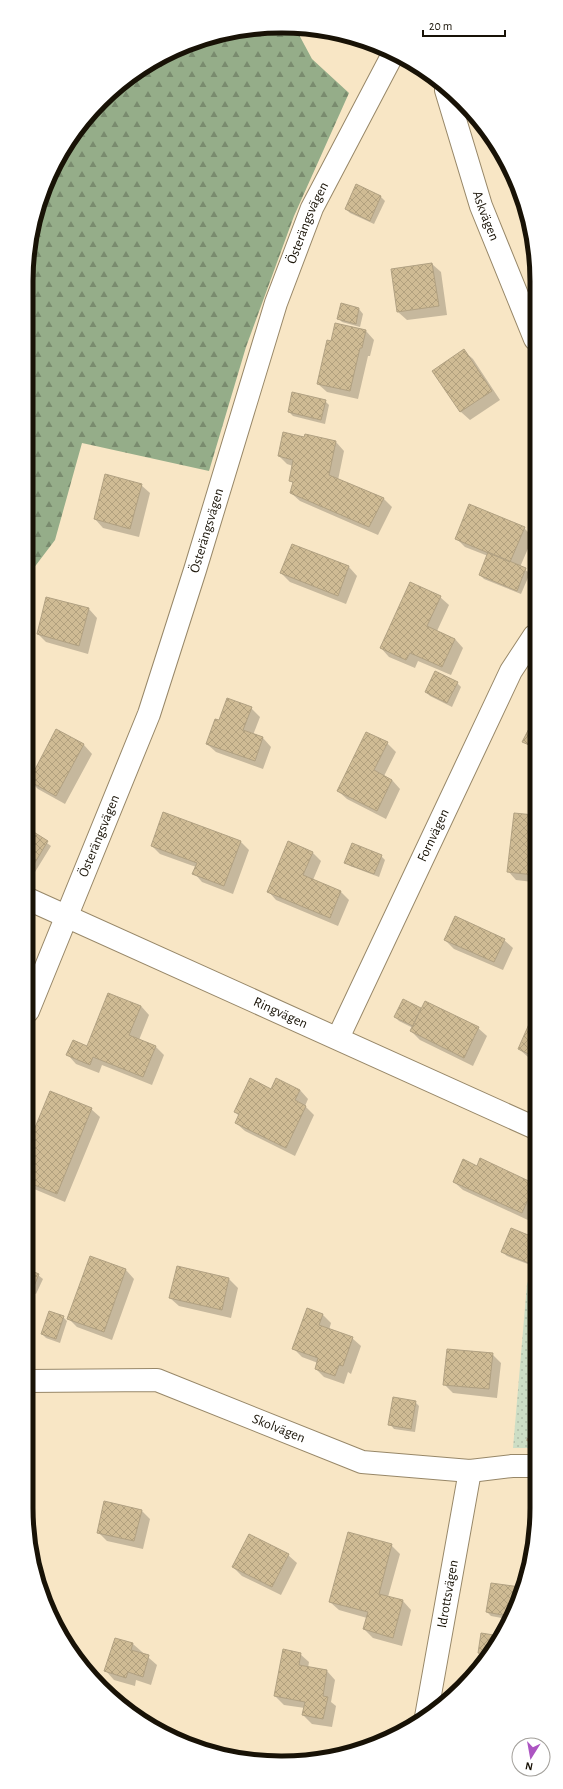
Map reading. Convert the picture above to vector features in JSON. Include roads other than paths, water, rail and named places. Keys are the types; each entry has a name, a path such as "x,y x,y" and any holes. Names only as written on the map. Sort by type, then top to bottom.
{"street":[{"name":"Österängsvägen","path":"33,999 149,714 195,570 278,296 312,208 391,59"},
{"name":"Askvägen","path":"448,98 481,206 530,327"},
{"name":"Fornvägen","path":"338,1038 511,671 530,642"},
{"name":"Ringvägen","path":"33,901 338,1038 530,1127"},
{"name":"Skolvägen","path":"33,1381 157,1380 362,1462 470,1471 512,1466 530,1466"},
{"name":"Idrottsvägen","path":"427,1709 470,1471"}]}
